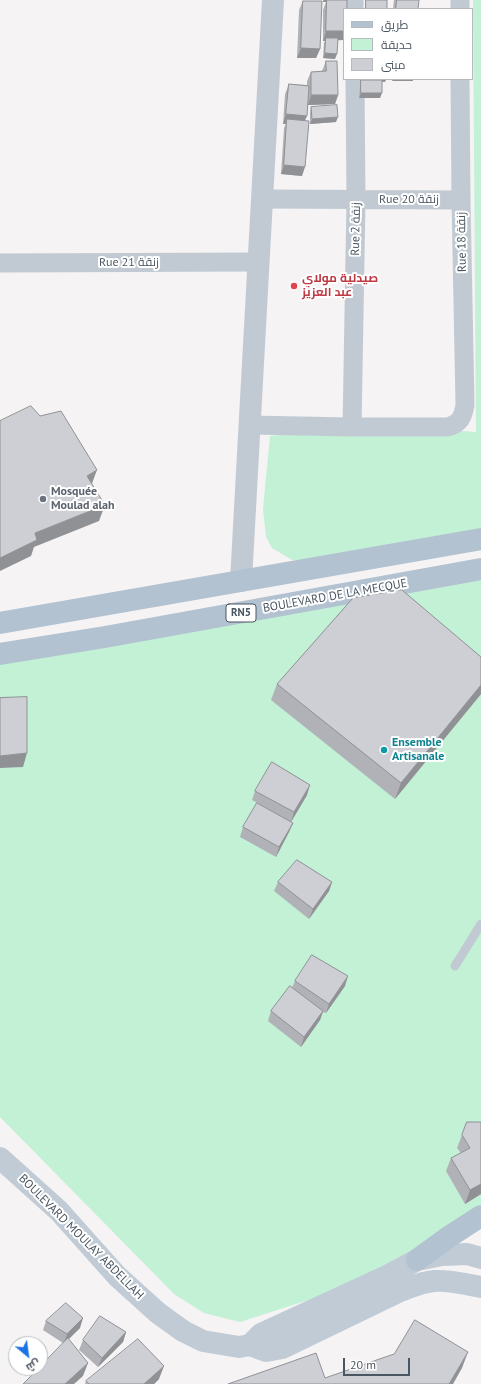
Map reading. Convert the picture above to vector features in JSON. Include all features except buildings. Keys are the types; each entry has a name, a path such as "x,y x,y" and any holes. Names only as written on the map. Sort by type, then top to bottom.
{"main road":[{"path":"0,623 481,539"},
{"name":"BOULEVARD DE LA MECQUE","path":"0,654 105,637 481,569"},
{"path":"251,579 266,608"},
{"path":"212,586 216,617"},
{"name":"BOULEVARD MOULAY ABDELLAH","path":"0,1158 59,1211 117,1276 158,1313 183,1331 203,1341 239,1347 250,1345 261,1334 362,1298"},
{"path":"362,1298 481,1216"},
{"path":"417,1260 442,1255 467,1254 481,1258"},
{"path":"362,1298 400,1291 434,1281 456,1282 481,1287"}],"street":[{"path":"251,579 250,425 273,0"},
{"name":"Rue 2 زنقة","path":"352,428 356,200 355,80"},
{"name":"Rue 18 زنقة","path":"352,428 447,427 459,422 463,415 465,405 460,80"},
{"name":"Rue 20 زنقة","path":"262,200 461,200"},
{"name":"Rue 21 زنقة","path":"0,263 258,262"},
{"path":"250,425 352,428"}],"lane":[{"path":"455,966 481,924"}],"green space":[{"path":"473,0 481,0 481,531 321,560 292,560 272,548 266,537 263,509 270,436 376,424 476,432"},
{"path":"481,578 481,1210 419,1252 349,1287 240,1322 204,1313 174,1294 0,1117 0,662"}],"place":[{"name":"صيدلية مولاي عبد العزيز","path":"294,286"},
{"name":"Mosquée Moulad alah","path":"43,499"},
{"name":"Ensemble Artisanale","path":"384,750"}]}
